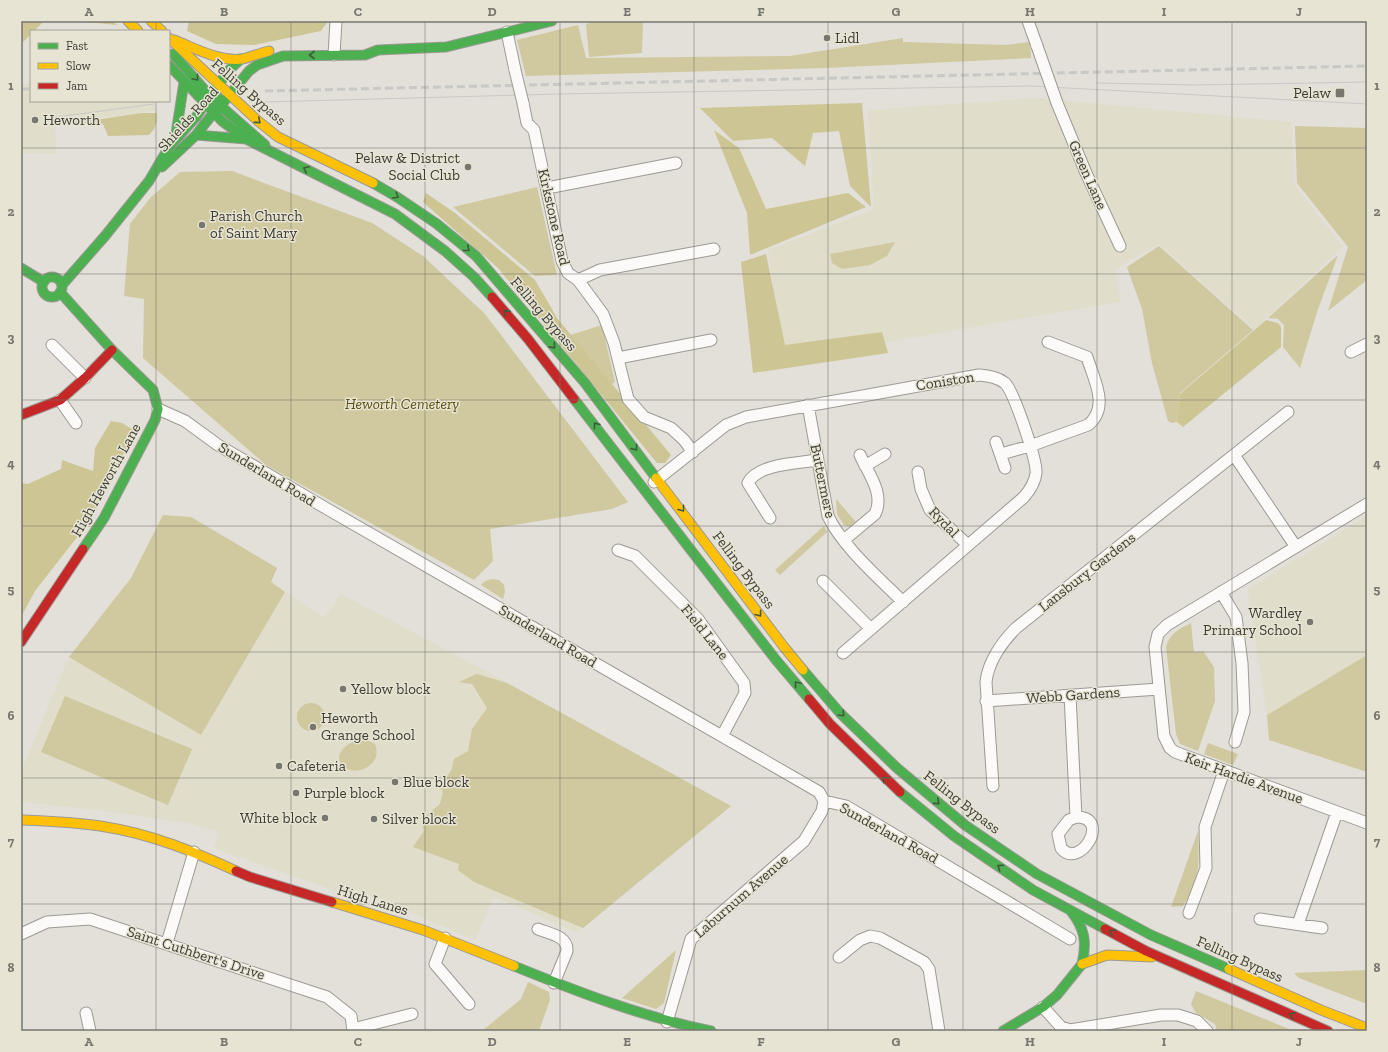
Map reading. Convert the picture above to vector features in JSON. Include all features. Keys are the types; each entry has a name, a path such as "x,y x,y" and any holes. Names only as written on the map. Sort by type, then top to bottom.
{"main road":[{"path":"128,21 137,30"},
{"path":"146,21 150,30"},
{"path":"151,21 161,30"},
{"path":"334,48 365,55 378,50 446,47 552,21"},
{"path":"170,38 218,57 241,59 259,53 304,46"},
{"name":"Felling Bypass","path":"170,38 258,121 278,137 397,196 437,224 476,256 585,383 784,646 840,713 897,768 965,825 1037,874 1151,935 1321,1010 1367,1028"},
{"path":"365,46 378,50"},
{"name":"Shields Road","path":"61,289 154,175 196,135 222,105 242,77 257,65 283,56 334,48"},
{"path":"170,51 208,100"},
{"name":"Shields Road","path":"154,175 162,158 174,141 196,117 229,70 241,59"},
{"name":"Felling Bypass","path":"170,66 184,82 208,100 214,114 266,155 340,185 395,214 445,251 474,277 524,334 781,666 830,724 890,783 954,836 1033,890 1162,958 1328,1031"},
{"path":"174,141 184,82"},
{"path":"218,84 217,96 222,105 257,135 266,155"},
{"path":"196,135 211,134 248,141"},
{"path":"291,172 310,180 340,185"},
{"name":"Shields Road","path":"55,278 98,244"},
{"path":"21,268 44,282"},
{"path":"61,289 53,296 47,295 43,290 44,282 47,278 55,278 59,280 61,289 112,350 153,390 158,409"},
{"path":"21,415 60,400 85,378 112,350"},
{"name":"High Heworth Lane","path":"21,642 104,518 155,420 158,409"},
{"name":"High Lanes","path":"21,820 54,821 108,827 155,839 194,852 250,877 444,938 554,983 667,1022 711,1031"},
{"path":"1003,1031 1043,1007 1057,994 1082,964 1087,940 1082,924 1068,909"},
{"path":"1082,964 1107,955 1162,958"}],"street":[{"path":"334,48 336,21"},
{"name":"Green Lane","path":"1028,21 1057,103 1086,173 1120,246"},
{"name":"Kirkstone Road","path":"507,32 527,124 534,130 562,262 568,273 578,280 603,314 618,358 628,399 644,418 671,428 684,440 693,452"},
{"path":"547,188 676,163"},
{"path":"578,280 600,270 714,249"},
{"path":"618,358 712,340"},
{"path":"1001,454 1030,446 1088,425 1094,420 1100,406 1100,398 1087,357 1048,342"},
{"path":"1351,352 1367,344"},
{"path":"52,345 85,378"},
{"name":"Coniston","path":"645,490 658,478 735,420 808,405 979,375 999,379 1011,391 1036,464 1036,472 1030,489 1024,497 968,546 843,652"},
{"path":"60,400 76,423"},
{"name":"Buttermere","path":"808,405 828,516 844,540 903,602"},
{"name":"Sunderland Road","path":"158,409 185,421 218,445 322,507 819,792 824,800 846,806 1070,939"},
{"name":"Lansbury Gardens","path":"993,786 986,701 986,682 990,666 1006,638 1016,628 1288,412"},
{"path":"996,442 1005,468"},
{"path":"844,540 875,514 878,508 878,494 862,461 885,454"},
{"path":"1234,455 1296,547"},
{"path":"770,518 748,483 751,476 762,470 818,460"},
{"name":"Rydal","path":"918,472 921,489 930,510 968,546"},
{"name":"Keir Hardie Avenue","path":"1367,504 1167,625 1158,634 1155,647 1164,736 1170,748 1182,756 1367,823"},
{"name":"Field Lane","path":"618,550 635,556 698,619 744,684 745,693 722,736"},
{"path":"823,581 870,629"},
{"path":"1221,592 1236,617 1242,662 1244,712 1234,742"},
{"name":"Webb Gardens","path":"986,701 1159,689"},
{"path":"1070,695 1076,817"},
{"path":"1189,913 1206,868 1205,827 1224,771"},
{"name":"Laburnum Avenue","path":"667,1022 691,939 804,841 822,811 824,800"},
{"path":"1298,924 1337,812"},
{"path":"167,943 194,852"},
{"name":"Saint Cuthbert's Drive","path":"21,934 47,922 90,919 167,943 327,997 351,1016 353,1030"},
{"path":"1260,919 1322,928"},
{"path":"538,929 562,938 568,946 554,983"},
{"path":"839,957 860,940 870,936 880,938 924,962 928,969 939,1031"},
{"path":"444,938 435,964 469,1004"},
{"path":"1043,1007 1061,1027 1070,1030 1161,1015 1178,1014 1197,1021 1207,1031"},
{"path":"86,1013 90,1031"},
{"path":"353,1030 412,1014"}],"shaded area":[{"path":"21,21 44,21 35,30 30,30 30,35 21,44"},
{"path":"76,21 113,21 117,25"},
{"path":"189,21 328,21 321,31 254,45 216,44 187,31"},
{"path":"21,84 30,84 30,102 155,102 155,110 119,116 55,121 56,154 21,153"},
{"path":"1036,98 1291,122 1294,184 1343,247 1254,329 1159,244 1115,269 1121,302 785,359 768,250 874,209 868,110"},
{"path":"862,103 871,207 850,186 839,131 813,133 805,166 772,138 733,141 700,108"},
{"path":"141,113 157,113 156,125 149,135 108,136 103,124 59,123 61,121 102,119"},
{"path":"714,130 739,148 766,209 848,193 866,207 750,255 747,213"},
{"path":"426,193 455,213 535,280 557,318 671,455 665,463 657,463 498,268 423,202"},
{"path":"766,254 785,345 882,332 888,353 753,373 741,262"},
{"path":"1266,320 1278,323 1281,327 1281,347 1183,427 1177,422 1180,394"},
{"path":"111,421 122,423 135,431 92,518 35,591 21,617 21,483 28,484 61,469 62,460 93,471 95,448"},
{"name":"Heworth Grange School","path":"163,515 191,517 277,568 271,582 324,618 341,594 477,666 731,806 577,932 494,897 475,940 348,886 341,885 335,891 214,848 220,833 214,830 188,823 97,810 21,802 21,772 69,657 131,578"},
{"name":"Wardley Primary School","path":"1367,516 1367,655 1267,715 1248,589"}],"green space":[{"path":"599,21 643,21 642,53 589,57 586,24"},
{"path":"578,25 586,58 790,56 903,38 903,42 1007,45 1030,42 1031,58 825,68 526,76 517,40"},
{"path":"1295,126 1367,128 1367,280 1328,311 1348,247 1297,183"},
{"name":"Heworth Cemetery","path":"232,171 372,223 423,256 485,314 628,502 612,509 490,529 493,561 474,580 266,465 143,358 144,299 124,296 130,224 150,198 180,172"},
{"path":"537,187 557,275 535,276 453,207"},
{"path":"895,242 887,256 870,265 842,269 832,263 830,254"},
{"path":"1159,246 1253,330 1180,393 1177,422 1172,423 1168,421 1152,363 1142,309 1127,267"},
{"path":"1338,255 1317,312 1300,368 1283,347 1284,325 1278,319 1268,318"},
{"path":"602,325 615,382 607,387 567,336"},
{"path":"836,499 856,522 850,527 844,525 837,514"},
{"path":"163,515 191,517 277,568 271,582 285,592 201,735 69,657 131,578"},
{"path":"824,526 827,532 780,575 775,570"},
{"path":"492,579 499,580 504,585 505,592 503,599 481,585 485,581"},
{"path":"1191,623 1194,652 1203,651 1214,667 1215,701 1198,751 1180,744 1176,734 1166,647 1173,635"},
{"path":"1367,655 1367,772 1269,740 1267,715"},
{"path":"477,674 507,683 731,806 583,928 474,882 458,870 459,864 413,847 424,831 422,823 427,815 440,804 443,792 439,786 451,771 454,759 468,751 472,729 487,708 472,684 459,682"},
{"path":"65,696 192,749 168,805 41,752"},
{"path":"311,703 321,707 325,717 321,727 311,731 301,727 297,717 301,707"},
{"path":"362,738 375,744 377,753 376,758 371,764 363,769 354,771 347,769 341,764 339,759 341,752 348,745"},
{"path":"1208,743 1238,754 1233,765 1204,754"},
{"path":"1198,831 1198,870 1193,887 1183,906 1171,907"},
{"path":"676,950 664,1003 656,1009 622,998"},
{"path":"1367,970 1367,1004 1299,978 1294,973"},
{"path":"528,982 549,992 550,1000 539,1031 482,1031 521,999"},
{"path":"1196,991 1294,1031 1217,1031 1215,1024 1196,1013 1191,1004"}],"tram line":[{"path":"1097,83 1196,85 1367,82"},
{"path":"265,102 559,94 1030,86 1367,104"},
{"path":"49,118 154,104"}],"railway":[{"path":"265,91 1367,66"},
{"path":"21,89 30,89"}],"traffic: fast":[{"path":"214,114 249,71 257,65 283,56 365,55 378,50 446,47 552,21"},
{"path":"162,167 196,135 215,111 214,102 210,96 173,54"},
{"path":"211,95 229,70 241,59"},
{"path":"170,66 222,121 246,139 395,214 445,251 474,277 492,297"},
{"path":"175,140 184,82"},
{"path":"217,96 224,109 265,145"},
{"path":"62,285 105,236 149,181 169,147 196,117 205,104"},
{"path":"196,135 246,139"},
{"path":"373,183 437,224 476,256 585,383 656,478"},
{"path":"21,268 44,282"},
{"path":"52,277 59,280 62,287 59,294 52,297 45,294 42,287 45,280 52,277"},
{"path":"60,292 112,350 153,390 158,409 155,420 104,518 83,549"},
{"path":"574,399 776,660 809,699"},
{"path":"803,670 840,713 897,768 965,825 1037,874 1151,935 1229,969"},
{"path":"900,792 954,836 1033,890 1105,929"},
{"path":"1071,911 1076,918 1084,936 1084,956 1082,964"},
{"path":"1003,1031 1043,1007 1057,995 1082,964"},
{"path":"514,966 562,985 636,1011 661,1019 711,1031"}],"traffic: slow":[{"path":"128,21 137,30"},
{"path":"151,21 161,30"},
{"path":"170,39 258,121 278,137 373,183"},
{"path":"174,40 207,54 233,59 242,59 269,51"},
{"path":"656,478 803,670"},
{"path":"21,820 95,825 140,834 172,844 236,871"},
{"path":"332,902 423,930 514,966"},
{"path":"1082,964 1107,955 1152,957"},
{"path":"1229,969 1321,1010 1367,1028"}],"traffic: jam":[{"path":"492,297 528,339 574,399"},
{"path":"21,415 60,400 85,378 112,350"},
{"path":"21,642 83,549"},
{"path":"809,699 830,724 900,792"},
{"path":"236,871 250,877 332,902"},
{"path":"1105,929 1146,951 1328,1031"}],"place":[{"name":"Lidl","path":"827,38"},
{"name":"Pelaw","path":"1340,93"},
{"name":"Heworth","path":"35,120"},
{"name":"Pelaw & District Social Club","path":"468,167"},
{"name":"Parish Church of Saint Mary","path":"202,225"},
{"name":"Wardley Primary School","path":"1310,622"},
{"name":"Yellow block","path":"343,689"},
{"name":"Heworth Grange School","path":"313,727"},
{"name":"Cafeteria","path":"279,766"},
{"name":"Blue block","path":"395,782"},
{"name":"Purple block","path":"296,793"},
{"name":"White block","path":"325,818"},
{"name":"Silver block","path":"374,819"}]}
